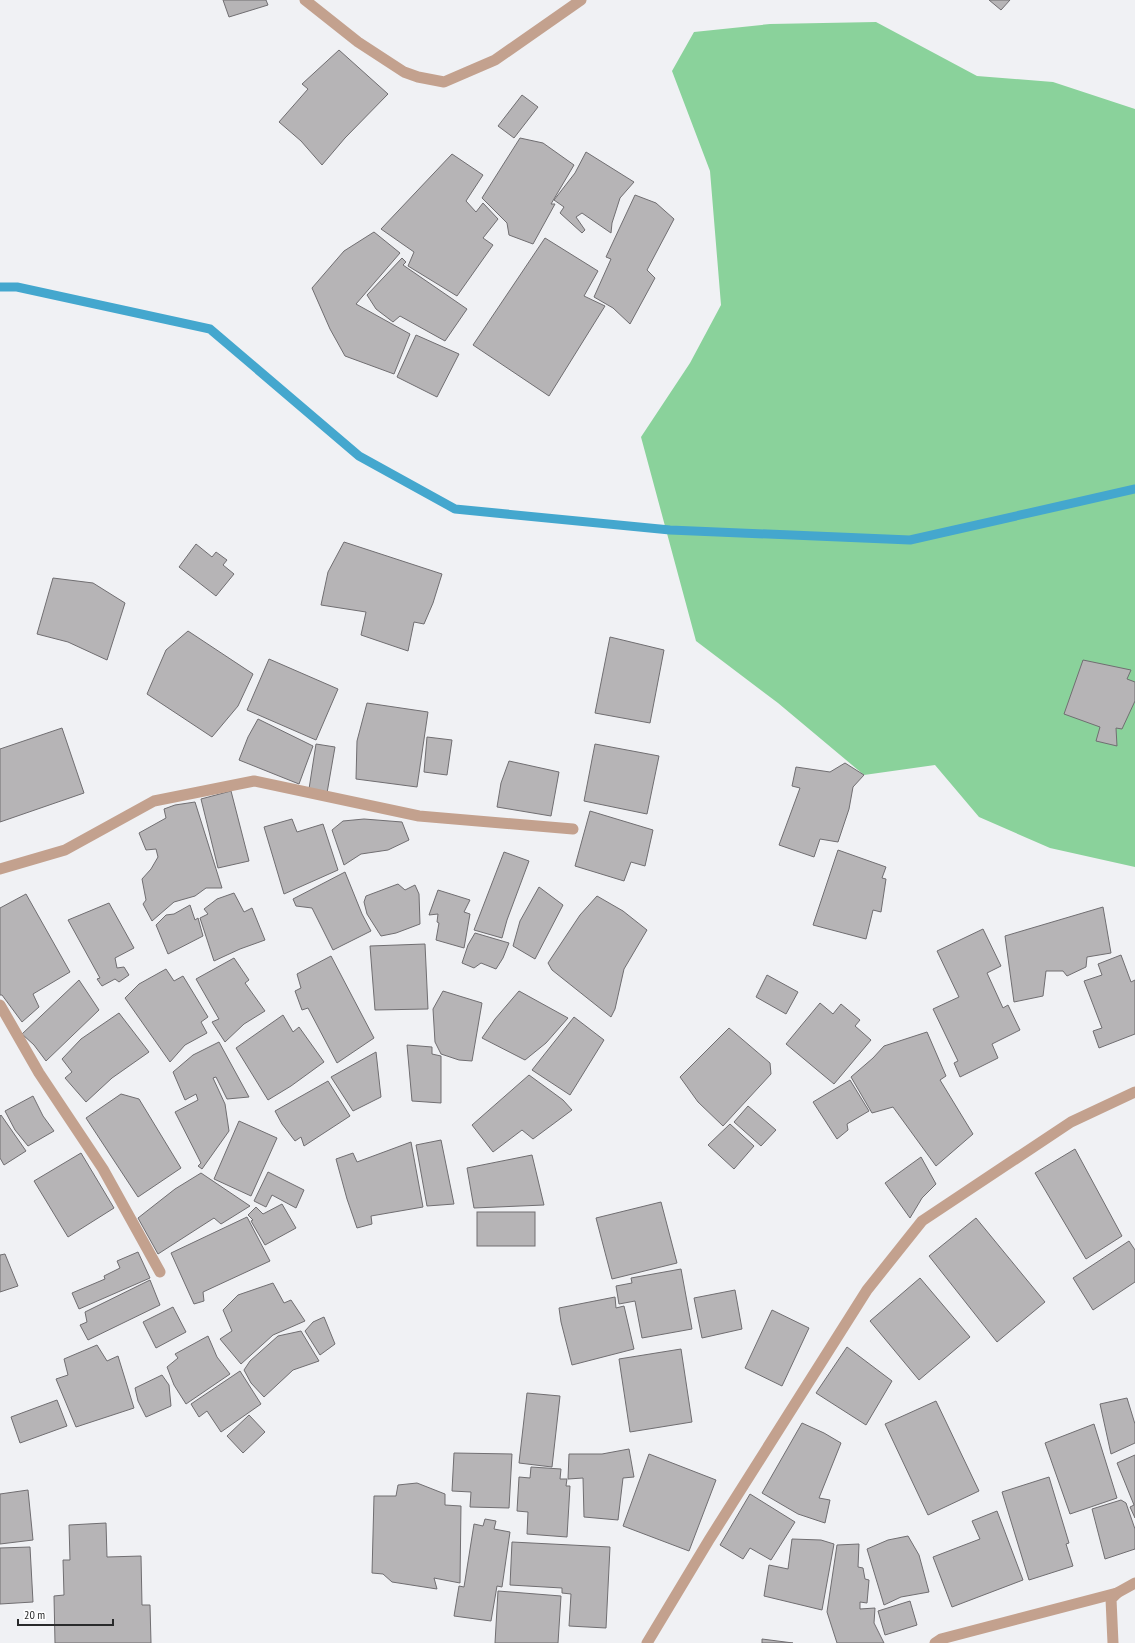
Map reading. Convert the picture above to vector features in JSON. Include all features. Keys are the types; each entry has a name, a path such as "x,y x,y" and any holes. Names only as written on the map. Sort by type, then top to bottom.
{"street":[{"path":"305,0 358,42 404,72 418,77 444,82 495,60 581,0"},
{"path":"0,869 65,850 154,801 254,781 418,816 573,829"},
{"path":"0,1005 39,1073 103,1169 160,1272"},
{"path":"647,1643 709,1540 867,1290 922,1221 1071,1122 1135,1092"},
{"path":"935,1643 941,1639 1117,1592 1135,1583"},
{"path":"1113,1643 1111,1599 1117,1592"}],"green space":[{"path":"876,22 977,76 1053,82 1135,109 1135,867 1050,848 979,817 935,765 864,775 778,703 696,641 641,437 690,363 721,305 710,171 672,71 694,32 770,24"}],"building":[{"path":"223,0 266,0 268,5 229,17"},
{"path":"989,0 1010,0 1001,10"},
{"path":"339,50 388,94 345,138 322,165 301,141 279,122 308,89 302,84"},
{"path":"522,95 538,107 514,138 498,126"},
{"path":"520,138 543,143 574,165 551,204 555,204 533,244 509,235 507,223 482,198"},
{"path":"586,152 634,182 620,198 612,223 611,233 582,213 576,217 585,230 582,233 560,213 564,207 554,200 575,173"},
{"path":"452,154 483,175 466,201 476,212 483,203 498,219 483,238 493,245 457,296 408,266 414,252 381,229"},
{"path":"635,195 656,203 674,219 647,270 655,278 630,324 613,308 594,297 611,259 606,257"},
{"path":"374,232 400,253 356,304 410,334 394,374 345,356 330,329 312,288 344,251"},
{"path":"545,238 598,271 584,296 605,306 549,396 473,345"},
{"path":"402,258 406,262 403,265 467,309 445,341 400,316 393,322 376,309 367,295"},
{"path":"416,335 459,354 437,397 397,377"},
{"path":"344,542 442,574 433,603 424,624 414,622 408,651 361,635 366,612 321,605 328,572"},
{"path":"196,544 212,557 216,552 227,560 223,565 234,574 216,596 179,567"},
{"path":"53,578 93,583 125,603 107,660 68,642 37,634"},
{"path":"188,631 253,674 238,706 212,737 147,694 166,650"},
{"path":"610,637 664,650 650,723 595,713"},
{"path":"269,659 338,689 316,740 247,710"},
{"path":"1083,660 1131,670 1127,679 1135,682 1135,701 1122,729 1116,728 1117,746 1096,741 1100,727 1064,714"},
{"path":"367,703 428,712 417,787 356,779 357,741"},
{"path":"258,719 313,746 299,784 239,760 248,737"},
{"path":"62,728 84,793 0,822 0,749"},
{"path":"427,737 452,740 447,775 424,772"},
{"path":"316,744 335,747 327,793 309,789"},
{"path":"595,744 659,756 647,814 584,801"},
{"path":"509,761 559,772 551,816 497,807 501,783"},
{"path":"845,763 864,775 853,787 849,809 838,842 820,839 814,857 779,845 800,788 792,786 796,767 830,772"},
{"path":"231,791 249,861 218,868 201,799"},
{"path":"195,802 222,888 206,888 195,896 174,902 152,921 143,904 146,900 142,879 151,869 158,857 156,849 146,850 139,833 166,818 164,809 175,805"},
{"path":"590,811 653,830 645,866 631,862 624,881 575,866"},
{"path":"292,819 297,832 323,824 338,870 284,894 264,827"},
{"path":"364,819 402,822 409,840 388,850 361,854 344,865 332,830 343,821"},
{"path":"838,850 886,867 882,878 886,879 881,912 873,910 866,939 813,925"},
{"path":"504,852 529,861 507,920 502,938 474,930"},
{"path":"345,872 362,914 371,931 333,950 312,908 296,906 293,899"},
{"path":"398,884 405,890 415,885 419,894 420,924 396,933 381,936 367,914 364,902 366,896"},
{"path":"539,887 563,905 535,959 513,946 520,921"},
{"path":"438,890 470,900 464,912 470,914 464,948 436,940 439,923 437,922 438,914 429,915"},
{"path":"234,893 244,912 252,908 265,940 214,961 200,918 208,914 204,909 217,899"},
{"path":"26,894 70,972 33,994 39,1007 22,1022 2,995 0,995 0,908"},
{"path":"597,896 623,911 647,930 624,969 615,1009 611,1017 552,970 548,963 580,915"},
{"path":"109,903 134,948 115,958 117,968 124,967 129,975 119,982 115,979 102,986 97,979 100,978 68,920"},
{"path":"190,905 195,920 198,918 203,936 168,954 156,925 166,915 174,914"},
{"path":"1103,907 1111,953 1087,957 1086,967 1067,976 1063,971 1046,971 1043,996 1014,1002 1005,936"},
{"path":"983,929 1001,966 987,973 1003,1008 1008,1005 1020,1030 992,1044 998,1058 960,1077 954,1063 958,1061 933,1009 959,997 937,951"},
{"path":"475,933 509,943 503,958 496,969 481,963 474,968 462,963 468,945"},
{"path":"425,944 428,1009 375,1010 370,946"},
{"path":"1121,955 1131,982 1135,980 1135,1034 1099,1048 1093,1031 1102,1028 1084,981 1102,975 1098,964"},
{"path":"331,956 374,1038 337,1063 308,1008 302,1010 295,991 301,988 297,974"},
{"path":"234,958 249,980 245,983 265,1011 244,1024 225,1042 212,1022 219,1019 196,979"},
{"path":"166,969 174,981 183,976 208,1017 201,1022 207,1033 185,1045 170,1062 125,998 139,984"},
{"path":"767,975 798,992 786,1014 756,997"},
{"path":"79,980 99,1010 46,1061 34,1045 22,1034"},
{"path":"443,991 482,1003 472,1061 459,1060 441,1054 435,1042 433,1009"},
{"path":"519,991 568,1018 546,1043 525,1060 482,1038 495,1019"},
{"path":"820,1003 833,1014 841,1004 860,1020 855,1026 871,1040 834,1084 786,1044"},
{"path":"119,1013 149,1052 112,1078 86,1102 65,1078 72,1072 62,1059 81,1039"},
{"path":"283,1015 293,1032 299,1027 324,1062 291,1086 268,1100 236,1048"},
{"path":"574,1017 604,1040 570,1095 532,1070"},
{"path":"729,1028 770,1063 771,1074 723,1126 698,1102 680,1077"},
{"path":"927,1032 946,1076 940,1080 973,1134 936,1166 893,1107 872,1113 851,1077 873,1058 884,1046"},
{"path":"219,1042 249,1097 227,1099 216,1077 213,1078 225,1104 229,1131 202,1169 198,1166 201,1163 175,1112 198,1100 196,1094 185,1100 173,1072 193,1055"},
{"path":"407,1045 432,1047 432,1054 441,1056 441,1103 412,1101"},
{"path":"376,1052 381,1097 353,1111 331,1077"},
{"path":"529,1075 563,1100 572,1110 533,1139 522,1130 493,1152 472,1125"},
{"path":"850,1080 869,1111 847,1124 848,1130 837,1139 813,1102"},
{"path":"328,1081 350,1116 304,1146 301,1137 295,1141 282,1124 275,1111"},
{"path":"121,1094 139,1099 181,1168 138,1197 86,1118"},
{"path":"33,1096 43,1116 54,1131 28,1146 15,1130 5,1111"},
{"path":"748,1106 776,1130 761,1146 734,1122"},
{"path":"1,1115 26,1151 4,1165 0,1158"},
{"path":"239,1121 277,1138 251,1196 214,1179"},
{"path":"730,1124 754,1146 734,1169 708,1145"},
{"path":"441,1140 454,1204 427,1206 416,1145"},
{"path":"411,1142 423,1207 371,1216 372,1224 357,1228 336,1159 353,1153 357,1162"},
{"path":"1075,1149 1122,1236 1086,1259 1035,1173"},
{"path":"81,1153 114,1208 68,1237 34,1181"},
{"path":"532,1155 544,1205 474,1208 467,1168"},
{"path":"921,1157 936,1184 922,1198 910,1218 885,1183"},
{"path":"268,1172 304,1190 296,1208 272,1195 266,1207 254,1201"},
{"path":"201,1173 250,1206 221,1224 214,1218 158,1254 138,1218 175,1189"},
{"path":"661,1202 677,1263 612,1279 596,1218"},
{"path":"282,1204 296,1228 265,1245 251,1221 253,1220 248,1215 256,1207 263,1214"},
{"path":"477,1212 535,1212 535,1246 477,1246"},
{"path":"247,1217 270,1261 203,1292 204,1301 194,1304 171,1253"},
{"path":"976,1218 1045,1302 997,1342 929,1256"},
{"path":"1129,1241 1135,1250 1135,1282 1093,1310 1073,1278"},
{"path":"138,1252 150,1278 79,1309 72,1293 105,1279 104,1276 120,1268 117,1261"},
{"path":"5,1254 18,1286 0,1292 0,1255"},
{"path":"681,1269 692,1329 642,1338 635,1301 619,1304 616,1286 632,1283 631,1278"},
{"path":"920,1278 970,1337 919,1380 870,1321"},
{"path":"150,1280 160,1305 88,1340 80,1325 87,1322 85,1312"},
{"path":"273,1283 284,1303 291,1300 305,1321 273,1335 241,1364 220,1339 232,1331 223,1310 238,1295"},
{"path":"735,1290 742,1329 702,1338 694,1298"},
{"path":"615,1297 616,1308 624,1306 634,1349 572,1365 559,1308"},
{"path":"173,1307 186,1332 156,1348 143,1322"},
{"path":"772,1310 809,1328 782,1386 745,1368"},
{"path":"324,1317 335,1344 320,1355 305,1331 313,1322"},
{"path":"301,1331 319,1361 293,1370 264,1397 251,1383 244,1370 250,1361 278,1336"},
{"path":"208,1336 217,1357 230,1374 186,1404 174,1385 167,1367 178,1358 175,1354"},
{"path":"97,1345 107,1361 118,1356 134,1408 76,1427 56,1379 68,1375 64,1359"},
{"path":"847,1347 892,1381 866,1425 816,1393"},
{"path":"681,1349 692,1422 630,1432 619,1359"},
{"path":"240,1371 261,1404 221,1432 207,1411 199,1417 191,1404"},
{"path":"162,1375 169,1385 171,1406 146,1417 138,1401 135,1388"},
{"path":"527,1393 560,1396 552,1467 519,1463"},
{"path":"1127,1398 1135,1424 1135,1443 1111,1454 1100,1404"},
{"path":"57,1400 67,1426 20,1443 11,1417"},
{"path":"936,1401 979,1491 928,1515 885,1424"},
{"path":"249,1415 265,1432 243,1453 227,1436"},
{"path":"802,1423 841,1443 819,1498 830,1500 825,1523 798,1514 762,1493"},
{"path":"1094,1424 1117,1498 1070,1514 1045,1443"},
{"path":"629,1449 634,1477 623,1478 618,1520 584,1517 583,1478 568,1479 569,1454 602,1454"},
{"path":"454,1453 512,1454 509,1508 470,1507 471,1492 452,1491"},
{"path":"649,1454 716,1480 689,1551 623,1526"},
{"path":"1135,1455 1135,1518 1130,1507 1134,1505 1117,1463"},
{"path":"531,1467 561,1469 560,1479 567,1479 566,1486 570,1486 567,1537 527,1534 528,1512 517,1511 519,1477 530,1478"},
{"path":"1049,1477 1069,1543 1066,1544 1073,1566 1029,1580 1002,1492"},
{"path":"417,1483 445,1494 445,1505 461,1506 460,1583 434,1578 437,1589 392,1582 383,1574 372,1573 374,1496 396,1496 398,1485"},
{"path":"28,1490 33,1540 0,1544 0,1494"},
{"path":"750,1494 795,1522 771,1560 750,1548 743,1559 720,1545"},
{"path":"1121,1500 1126,1503 1135,1529 1135,1549 1105,1559 1092,1509"},
{"path":"997,1511 1023,1580 952,1607 933,1557 980,1539 972,1521"},
{"path":"485,1519 496,1521 494,1529 510,1532 502,1587 497,1586 491,1621 454,1616 459,1586 464,1587 474,1524 483,1526"},
{"path":"106,1523 107,1557 141,1556 142,1605 150,1605 151,1643 55,1643 54,1596 64,1595 63,1560 70,1560 69,1525"},
{"path":"908,1536 919,1555 929,1592 901,1597 884,1605 867,1549 888,1540"},
{"path":"792,1539 821,1540 834,1544 822,1610 764,1596 769,1565 788,1569"},
{"path":"512,1542 610,1547 606,1628 569,1626 571,1594 562,1593 562,1588 510,1585"},
{"path":"859,1544 858,1567 863,1568 865,1579 869,1580 867,1603 860,1602 860,1609 875,1608 874,1623 884,1643 837,1643 827,1612 837,1545"},
{"path":"30,1547 33,1602 0,1604 0,1548"},
{"path":"498,1591 561,1596 558,1643 495,1643"},
{"path":"910,1601 917,1625 885,1635 878,1611"},
{"path":"762,1639 793,1643 762,1643"}],"waterway":[{"path":"0,287 17,287 210,329 359,456 455,509 670,530 910,540 1135,489"}]}
